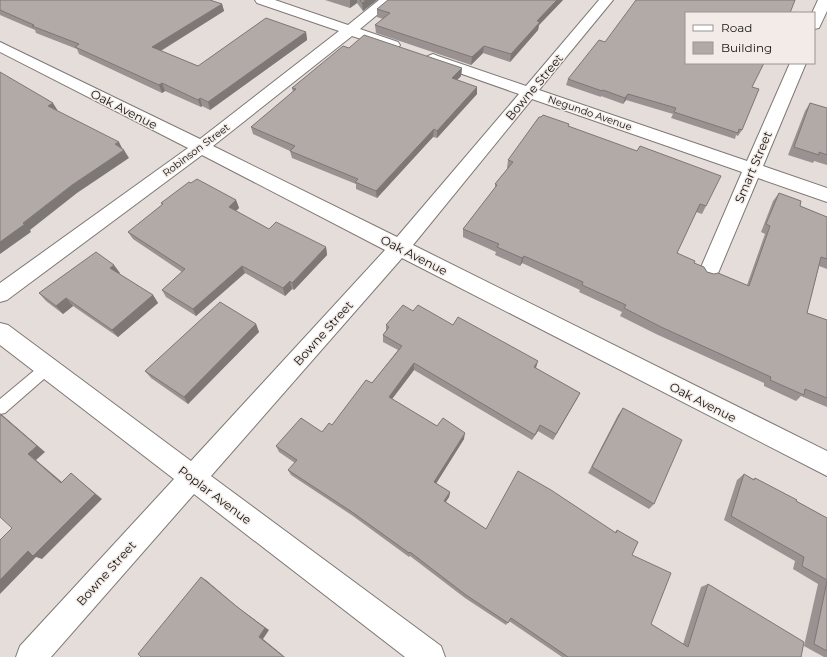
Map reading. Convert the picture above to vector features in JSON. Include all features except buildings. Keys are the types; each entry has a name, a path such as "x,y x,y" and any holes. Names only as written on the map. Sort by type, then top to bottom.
{"street":[{"name":"Negundo Avenue","path":"262,0 827,195"},
{"name":"Robinson Street","path":"0,294 200,148 388,0"},
{"name":"Bowne Street","path":"31,657 399,248 606,0"},
{"path":"815,23 825,0"},
{"name":"Oak Avenue","path":"0,46 827,464"},
{"name":"Smart Street","path":"709,272 798,64"},
{"name":"Poplar Avenue","path":"0,332 430,657"}],"lane":[{"path":"0,408 47,368"}]}
